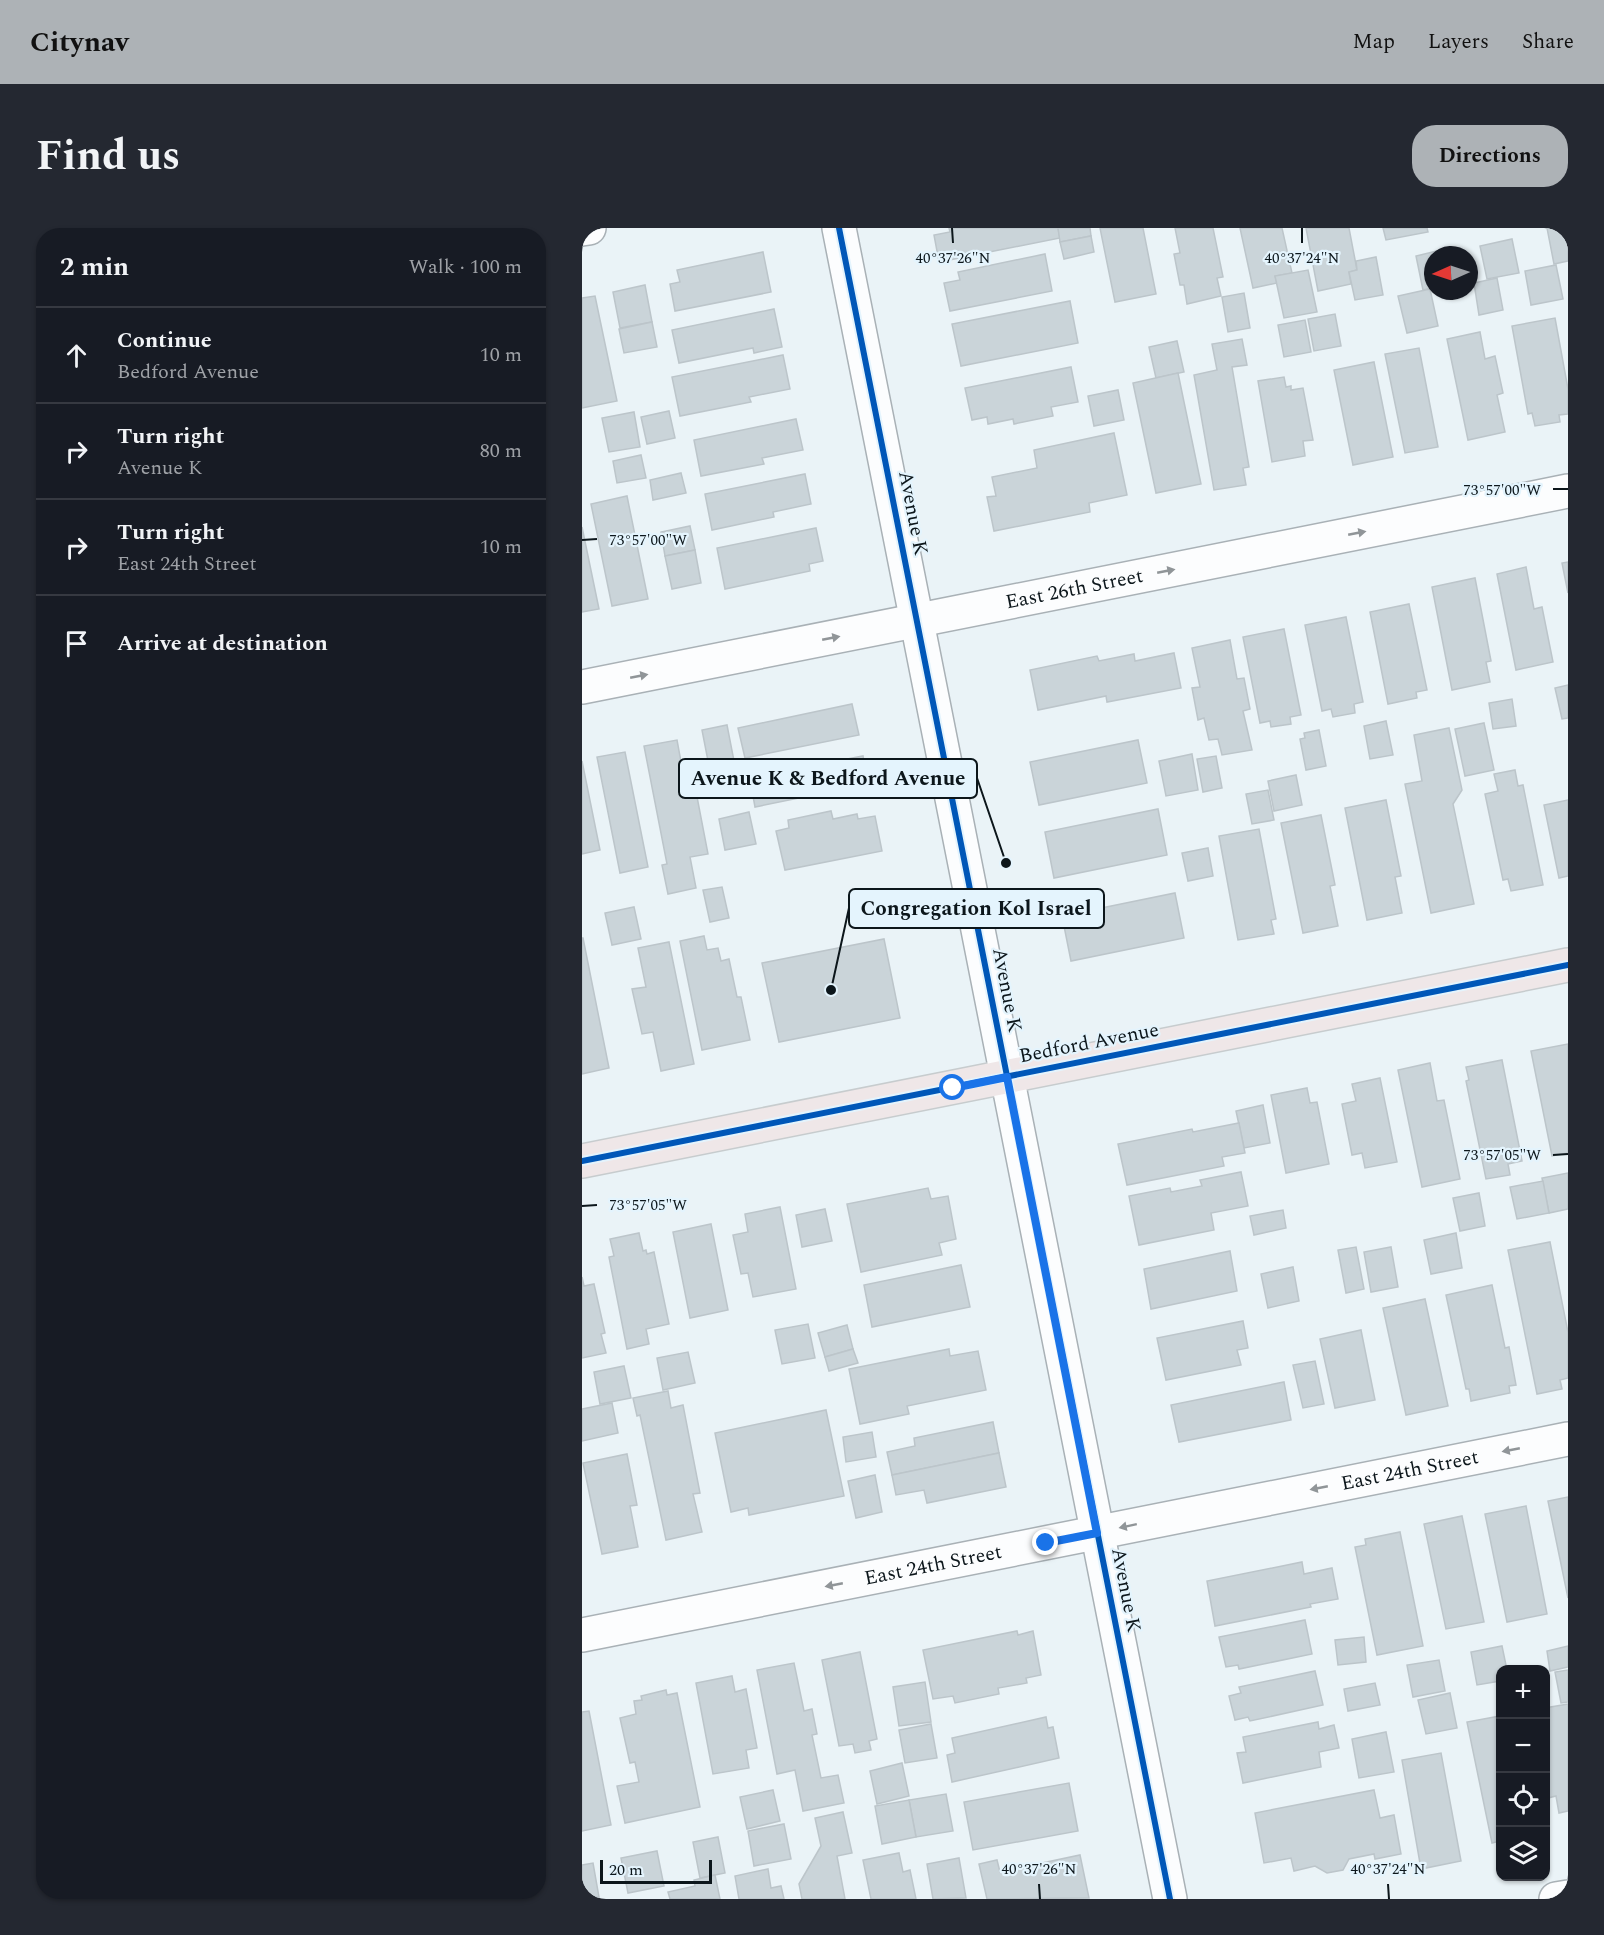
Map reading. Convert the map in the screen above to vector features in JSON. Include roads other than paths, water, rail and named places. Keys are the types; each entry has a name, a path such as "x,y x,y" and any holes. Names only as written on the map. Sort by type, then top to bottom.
{"main road":[{"name":"Bedford Avenue","path":"582,1161 1568,965"}],"street":[{"path":"582,230 590,228"},
{"name":"Avenue K","path":"839,228 1170,1899"},
{"name":"East 26th Street","path":"582,687 1568,491"},
{"name":"East 24th Street","path":"582,1635 1568,1439"},
{"path":"1556,1899 1568,1897"}],"place":[{"name":"Avenue K & Bedford Avenue","path":"1006,863"},
{"name":"Congregation Kol Israel","path":"831,990"}]}
